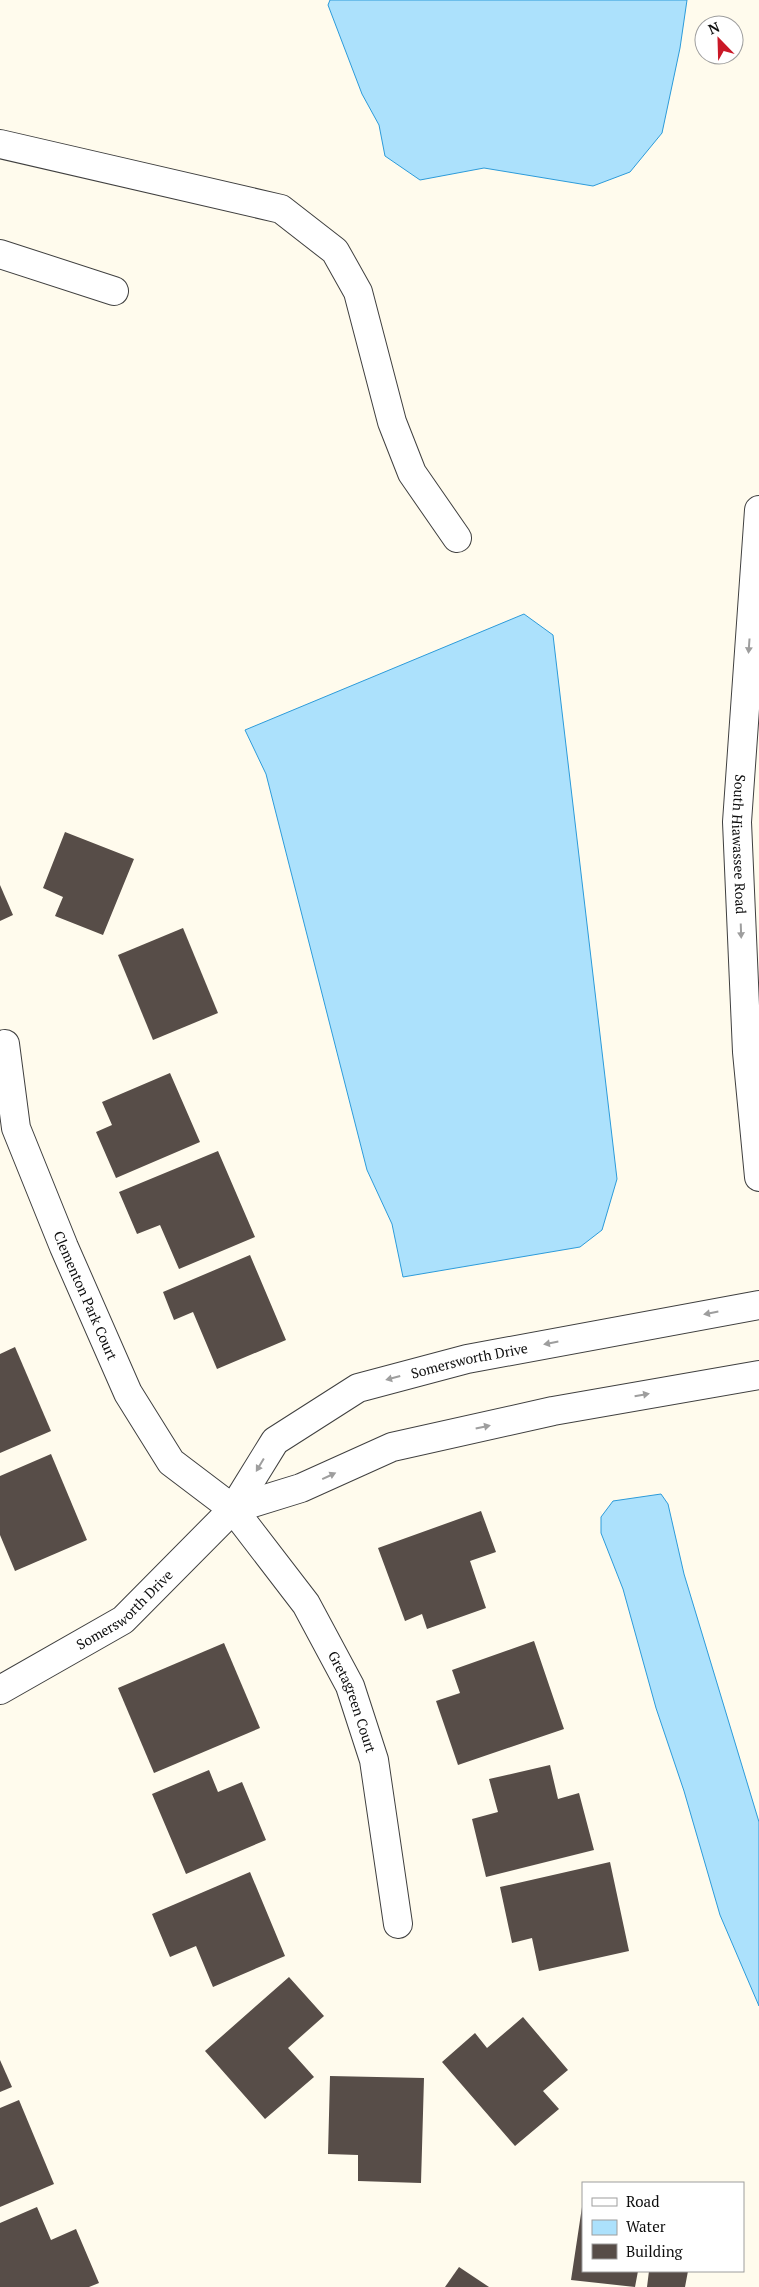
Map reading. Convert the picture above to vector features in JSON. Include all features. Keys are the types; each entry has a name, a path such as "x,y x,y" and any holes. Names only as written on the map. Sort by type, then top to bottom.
{"street":[{"path":"0,144 281,209 335,251 358,292 392,422 412,473 457,538"},
{"path":"0,254 114,291"},
{"name":"South Hiawassee Road","path":"759,510 751,740 737,822 747,1052 759,1177"},
{"name":"Clementon Park Court","path":"6,1044 16,1128 64,1247 128,1393 171,1462 233,1509"},
{"name":"Somersworth Drive","path":"0,1690 123,1620 233,1509 275,1441 358,1388 467,1359 759,1305"},
{"name":"Somersworth Drive","path":"233,1509 301,1488 392,1447 553,1411 759,1375"},
{"name":"Gretagreen Court","path":"233,1509 306,1604 350,1686 374,1760 398,1924"}],"water":[{"path":"330,0 687,0 680,48 662,133 630,172 593,186 484,168 420,180 385,156 379,125 362,94 328,5"},
{"path":"524,614 553,635 617,1179 602,1230 580,1247 403,1277 392,1224 367,1170 266,774 245,730"},
{"path":"661,1494 668,1504 684,1574 759,1822 759,2006 720,1915 684,1791 656,1708 623,1589 601,1533 601,1517 613,1501"}],"building":[{"path":"65,832 134,859 103,935 55,916 63,897 43,888"},
{"path":"0,885 13,915 0,921"},
{"path":"183,928 218,1013 153,1040 118,955"},
{"path":"170,1073 200,1142 116,1178 96,1132 112,1125 102,1102"},
{"path":"218,1151 255,1237 179,1269 160,1225 137,1234 119,1192"},
{"path":"250,1255 286,1340 217,1369 193,1312 174,1320 163,1292"},
{"path":"15,1347 51,1431 0,1453 0,1354"},
{"path":"51,1454 87,1540 15,1571 0,1535 0,1476"},
{"path":"481,1511 496,1552 470,1561 486,1608 427,1629 422,1614 405,1621 378,1548"},
{"path":"534,1641 564,1729 458,1765 436,1701 460,1693 452,1670"},
{"path":"224,1643 260,1728 154,1773 118,1688"},
{"path":"550,1765 558,1799 579,1793 594,1850 486,1877 472,1819 498,1812 489,1779"},
{"path":"209,1770 218,1792 242,1782 266,1840 186,1874 152,1794"},
{"path":"610,1862 629,1951 539,1971 532,1938 512,1943 500,1887"},
{"path":"250,1872 285,1956 213,1987 196,1946 170,1957 152,1914"},
{"path":"289,1977 324,2016 288,2048 314,2077 265,2119 205,2051"},
{"path":"523,2017 568,2070 543,2091 559,2109 515,2146 442,2062 475,2033 487,2048"},
{"path":"0,2060 12,2087 0,2092"},
{"path":"330,2076 424,2078 421,2183 358,2181 358,2155 328,2154"},
{"path":"19,2100 54,2184 0,2207 0,2108"},
{"path":"37,2207 51,2240 76,2229 99,2283 89,2287 0,2287 0,2223"},
{"path":"582,2207 582,2272 638,2272 635,2287 571,2280"},
{"path":"459,2267 489,2287 445,2287"},
{"path":"649,2272 688,2272 685,2287 647,2287"}]}
